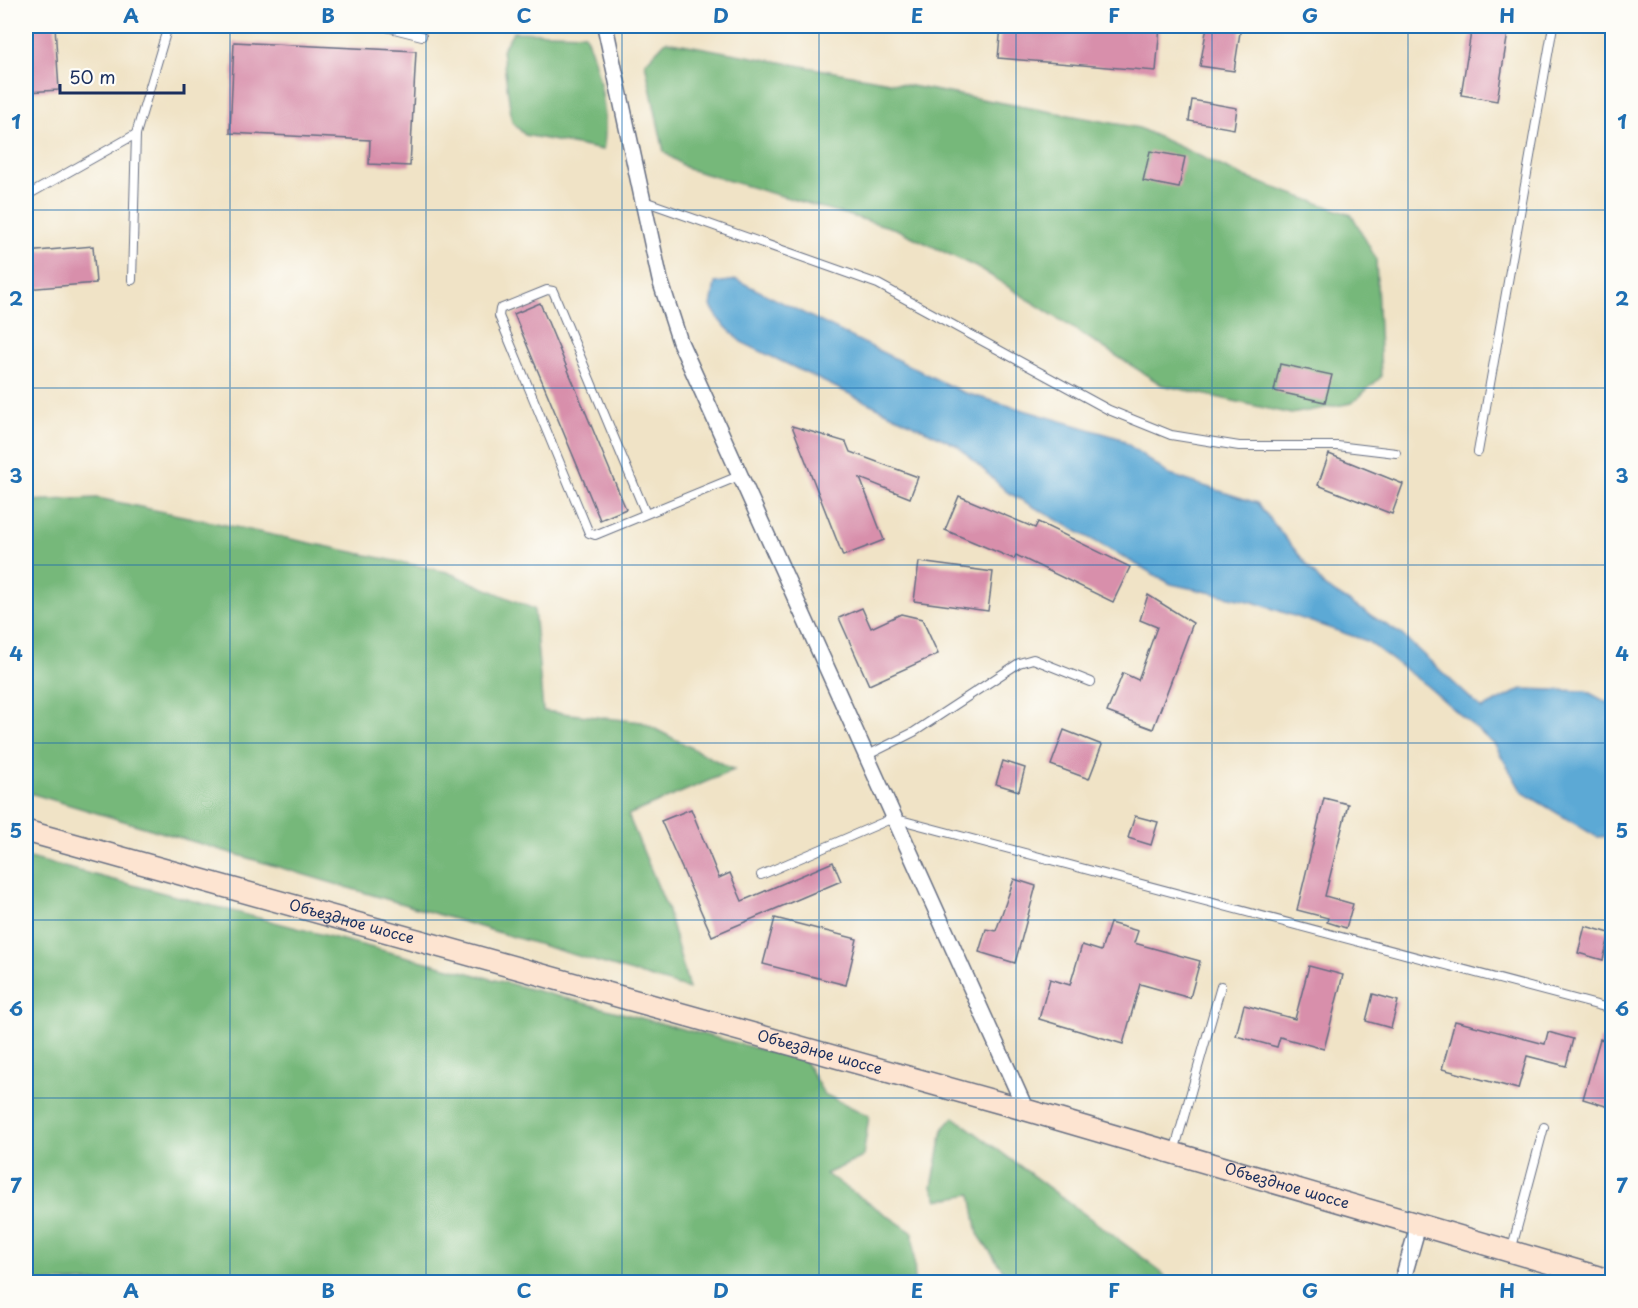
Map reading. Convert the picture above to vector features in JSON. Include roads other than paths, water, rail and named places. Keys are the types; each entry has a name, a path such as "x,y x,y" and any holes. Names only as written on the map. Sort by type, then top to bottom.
{"main road":[{"name":"Объездное шоссе","path":"26,831 1026,1110 1612,1281"}],"street":[{"path":"605,26 660,280 680,342 1026,1110"},
{"path":"1402,1282 1418,1226"}],"lane":[{"path":"132,280 136,135 168,26"},
{"path":"382,26 422,36"},
{"path":"1478,452 1553,26"},
{"path":"26,196 136,135"},
{"path":"642,201 878,284 1109,410 1171,435 1239,446 1336,446 1396,453"},
{"path":"646,514 554,291 547,290 500,309 499,315 589,533 595,535 739,476"},
{"path":"865,756 914,732 1019,663 1033,658 1091,682"},
{"path":"761,875 893,818 1612,1009"},
{"path":"1173,1154 1221,986"},
{"path":"1510,1252 1544,1127"}],"water":[{"path":"737,280 962,392 1119,438 1170,475 1257,503 1325,587 1401,634 1482,709 1522,689 1586,691 1612,705 1612,836 1597,837 1522,792 1495,745 1427,686 1367,641 1253,602 1171,584 1007,492 958,446 741,342 720,321 711,306 715,283"}]}
